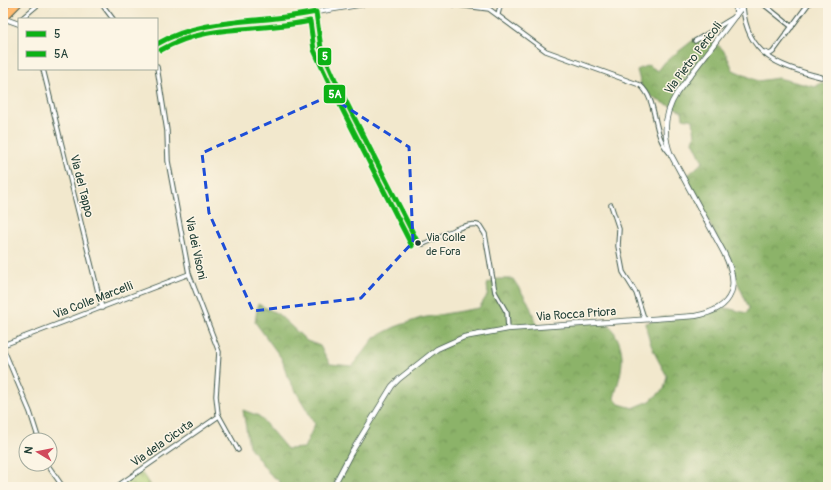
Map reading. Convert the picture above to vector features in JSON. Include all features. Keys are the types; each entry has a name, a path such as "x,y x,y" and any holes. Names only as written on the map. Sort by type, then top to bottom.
{"highway":[{"path":"3,11 11,3"},
{"path":"5,19 18,3"}],"street":[{"path":"22,18 40,3"},
{"path":"102,3 112,18"},
{"path":"312,3 321,48 337,84 415,240 423,244 454,230 474,225 480,226 485,235 496,292 508,313 508,329"},
{"path":"158,43 179,32 203,27 291,18 314,12 370,3"},
{"path":"442,3 484,8 498,14 546,51 641,85 649,97 660,139 670,153"},
{"path":"498,14 501,3"},
{"path":"695,41 736,16 735,3"},
{"path":"762,3 792,27"},
{"path":"761,50 769,54 772,53 809,3"},
{"path":"744,5 746,29 753,41 761,50 771,59 787,67 821,77"},
{"name":"Via Pietro Pericoli","path":"670,153 666,126 672,102 744,5"},
{"path":"5,19 18,24"},
{"name":"Via del Tappo","path":"43,70 102,308"},
{"name":"Via dei Visoni","path":"157,70 166,130 168,161 189,274 219,352 216,396 219,416 238,450"},
{"name":"Via Rocca Priora","path":"333,487 384,397 399,379 437,350 464,337 508,329 644,318 695,316 715,310 726,303 732,287 732,272 727,257 670,153"},
{"path":"611,205 619,229 618,246 623,272 636,293 644,318"},
{"name":"Via Colle Marcelli","path":"3,345 189,274"},
{"path":"3,348 30,412 36,432"},
{"name":"Via dela Cicuta","path":"116,487 219,416"},
{"path":"53,472 63,487"}],"highlighted area":[{"path":"329,96 409,147 413,242 361,298 253,311 209,213 202,153"}],"green space":[{"path":"696,38 716,44 724,51 733,70 758,81 778,78 815,87 821,83 828,86 828,487 281,487 279,481 269,473 249,446 243,410 259,416 287,449 304,448 315,424 287,376 282,359 255,322 258,304 278,314 307,341 320,346 330,364 352,366 375,337 395,327 421,318 479,308 488,294 487,284 497,279 513,279 528,302 538,327 606,321 618,340 622,358 620,377 614,398 619,404 633,408 650,401 664,389 667,376 648,337 646,323 664,317 700,315 726,308 747,313 749,308 725,254 686,177 703,162 693,141 695,135 693,120 683,118 682,111 655,99 642,88 637,70 648,65 658,71 665,62"},
{"path":"141,472 151,487 119,487"}],"transit line":[{"name":"5","path":"158,44 176,35 215,25 296,16 316,12 321,48 337,84 418,243"},
{"name":"5A","path":"161,50 179,41 215,32 310,21 314,50 331,87 412,246"}],"place":[{"name":"Via Colle de Fora","path":"418,243"}]}
